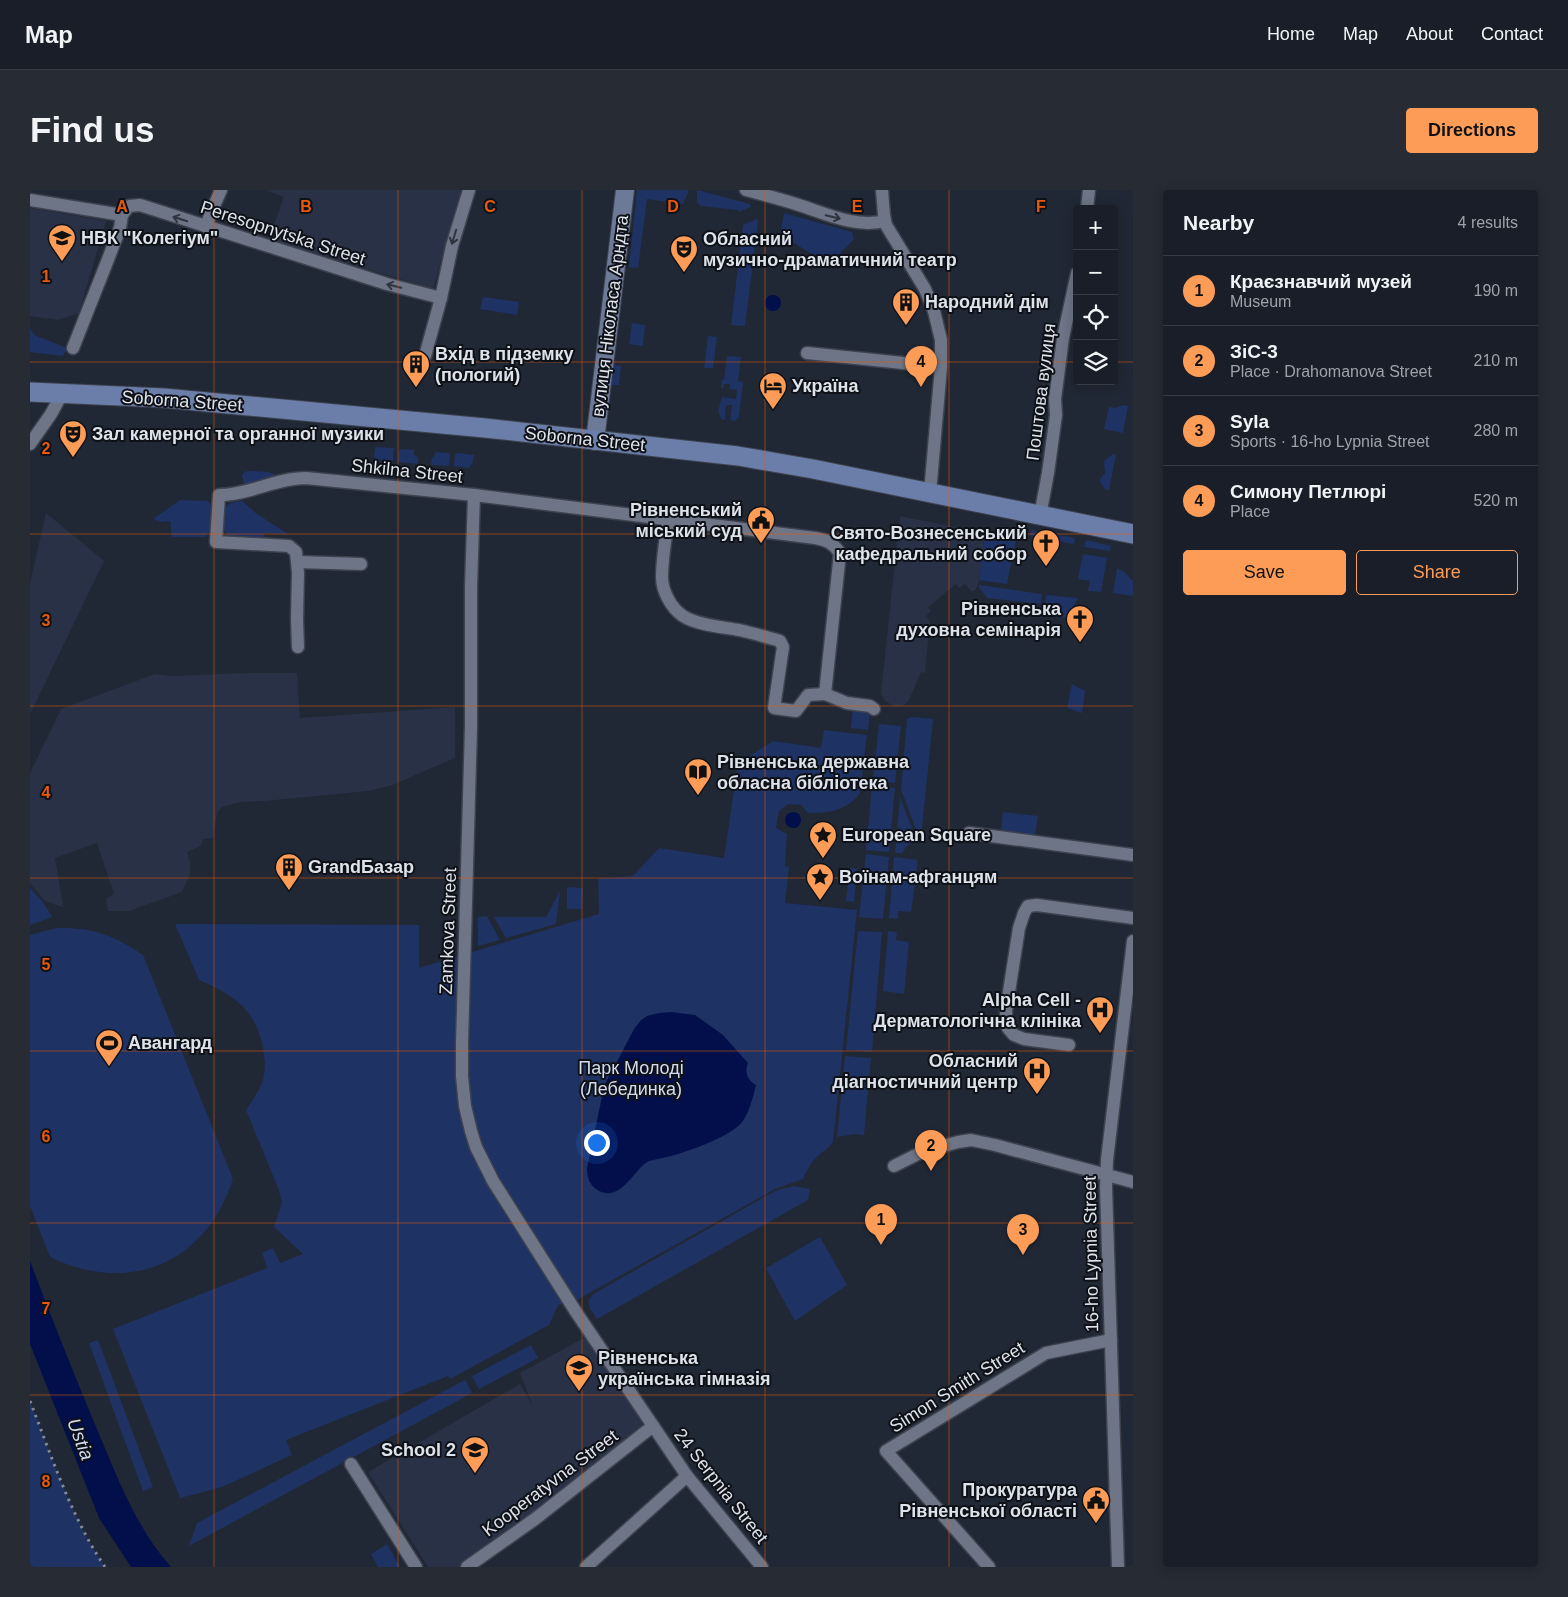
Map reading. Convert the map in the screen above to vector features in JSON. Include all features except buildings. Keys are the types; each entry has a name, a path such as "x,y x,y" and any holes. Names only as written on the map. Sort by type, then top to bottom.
{"main road":[{"name":"Soborna Street","path":"30,392 173,399 485,428 738,456 1133,534"}],"street":[{"path":"206,227 221,190"},
{"path":"425,356 441,298 452,246 469,190"},
{"name":"вулиця Ніколаса Арндта","path":"595,441 625,190"},
{"path":"746,190 832,217 874,224 885,221"},
{"path":"882,190 886,225 925,289 934,311 940,340 941,367 930,493"},
{"path":"1087,205 1089,190"},
{"path":"30,200 122,215 120,228 73,348"},
{"name":"Peresopnytska Street","path":"122,215 129,206 140,206 387,284 441,298"},
{"name":"Поштова вулиця","path":"1040,516 1055,425 1055,399 1063,338 1073,291"},
{"path":"807,352 941,367"},
{"path":"30,444 51,414 62,394"},
{"name":"Shkilna Street","path":"298,562 296,552 289,546 216,542 219,495 243,493 297,478 474,495 828,540 840,553 825,694"},
{"name":"Zamkova Street","path":"474,495 471,587 471,727 462,1043 462,1076 466,1106 476,1147 493,1181 591,1334 653,1426"},
{"path":"668,519 662,577 664,589 668,597 684,616 696,621 780,641 783,647 774,708 796,711 808,695 825,694 847,703 870,706 874,709"},
{"path":"298,647 298,562 361,564"},
{"path":"969,833 1133,855"},
{"path":"1069,1045 1024,1039 1014,1035 1006,1023 1013,959 1024,913 1028,906 1037,905 1133,918"},
{"name":"16-ho Lypnia Street","path":"1118,1567 1107,1174 1122,1026 1133,941"},
{"path":"894,1166 922,1152 971,1140 1133,1182"},
{"name":"Simon Smith Street","path":"989,1567 886,1451 1046,1353 1111,1340"},
{"name":"24 Serpnia Street","path":"653,1426 687,1476 762,1567"},
{"name":"Kooperatyvna Street","path":"467,1567 535,1519 653,1426"},
{"path":"351,1464 416,1567"},
{"path":"586,1567 687,1476"}],"shaded area":[{"path":"265,190 461,190 433,289 269,239 284,197"},
{"name":"НВК \"Колегіум\"","path":"30,208 106,221 79,313 58,320 30,316"},
{"path":"46,513 104,561 30,714 30,583"},
{"path":"900,516 985,533 979,580 976,589 972,592 965,584 959,588 956,584 928,607 931,611 926,616 930,621 925,673 921,672 908,702 895,707 885,701 881,693"},
{"path":"297,673 300,718 455,707 455,758 390,786 368,791 241,802 222,807 217,813 213,838 203,839 201,846 187,852 190,862 190,875 182,892 129,911 108,911 106,899 114,894 97,843 55,858 63,907 45,901 30,883 30,773 61,709 155,674 173,676"},
{"name":"School 2","path":"591,1334 653,1426 460,1567 428,1567 368,1472 520,1384 533,1406 520,1373"}],"green space":[{"path":"637,190 689,190 683,204 647,199 638,268 629,267"},
{"path":"697,190 750,204 751,207 739,212 738,210 701,206 697,202"},
{"path":"784,213 852,232 854,239 831,263 826,263 780,234"},
{"path":"757,219 745,326 731,325 743,225"},
{"path":"483,297 519,302 517,315 480,309"},
{"path":"632,323 645,325 643,346 629,344"},
{"path":"30,328 34,335 67,348 63,356 30,352"},
{"path":"708,336 717,337 713,368 704,368"},
{"path":"727,356 741,357 738,381 743,382 739,417 735,421 730,420 732,405 726,405 725,420 721,419 718,411 722,397 736,399 737,390 730,389 730,384 724,384 723,388 721,388"},
{"path":"613,365 621,366 619,385 611,385"},
{"path":"1124,405 1128,406 1123,433 1104,429 1109,407 1115,408"},
{"path":"375,447 394,448 393,461 376,460 374,456"},
{"path":"399,450 414,450 414,455 418,457 418,464 398,462"},
{"path":"435,452 449,453 449,466 431,465"},
{"path":"457,453 474,455 473,462 469,468 454,466"},
{"path":"1113,454 1116,455 1109,490 1105,489 1100,482 1105,473 1105,460"},
{"path":"244,472 270,473 276,476 275,480 248,487 244,485 242,476"},
{"path":"180,500 208,501 213,508 210,530 205,537 172,537 170,521 161,522 153,519"},
{"path":"242,501 257,514 288,534 264,533 264,540 230,539 225,532 223,522 226,507 233,502"},
{"path":"1031,530 1075,538 1074,544 1030,536"},
{"path":"985,533 1016,540 1007,584 979,580"},
{"path":"1086,540 1111,546 1110,551 1084,547"},
{"path":"1083,554 1107,558 1101,592 1088,591 1090,581 1078,579"},
{"path":"1117,568 1133,581 1133,596 1113,593"},
{"path":"979,585 1042,594 1041,604 987,598"},
{"path":"1046,595 1078,598 1067,618 1044,615"},
{"path":"1072,684 1085,691 1082,713 1067,708"},
{"path":"853,707 870,710 868,730 851,728"},
{"path":"912,717 933,719 921,838 919,838 901,789 907,719"},
{"path":"879,724 901,726 895,783 873,781"},
{"name":"Парк Молоді (Лебединка)","path":"824,730 867,735 860,793 849,804 837,810 808,813 801,805 788,804 779,811 776,828 787,834 785,866 789,867 785,903 857,910 833,1142 815,1159 803,1179 775,1189 575,1301 558,1305 549,1325 450,1379 448,1376 286,1440 292,1455 222,1487 180,1498 113,1329 267,1268 262,1253 273,1248 280,1263 303,1254 274,1227 282,1202 246,1110 259,1089 264,1075 263,1048 260,1035 249,1013 241,1005 222,991 199,980 175,924 419,925 419,968 599,914 598,879 633,876 659,848 724,858 738,763 773,741 821,748"},
{"path":"872,785 895,788 889,852 866,850"},
{"path":"900,797 916,839 902,853 895,853"},
{"path":"1003,812 1038,816 1035,836 1001,832"},
{"path":"866,854 889,857 883,919 859,917"},
{"path":"894,857 918,860 911,912 898,911 898,919 889,918"},
{"path":"850,868 857,869 854,902 846,901"},
{"path":"567,887 583,888 582,909 567,909"},
{"path":"30,888 43,902 52,917 30,925"},
{"path":"560,891 556,924 506,938 494,917 546,917"},
{"path":"487,916 500,940 478,946 478,917"},
{"name":"Авангард","path":"56,928 81,929 112,937 143,955 233,1179 221,1207 204,1233 186,1250 166,1262 145,1270 122,1273 98,1272 74,1267 50,1257 30,1206 30,935"},
{"path":"858,931 882,932 872,1052 846,1050"},
{"path":"888,931 897,932 896,940 909,942 904,994 883,991"},
{"path":"845,1056 871,1058 864,1135 855,1134 837,1137"},
{"path":"794,1186 810,1189 808,1200 597,1319 592,1312 589,1299 595,1293 775,1191"},
{"path":"820,1237 847,1285 795,1321 766,1268"},
{"path":"98,1340 153,1487 143,1491 89,1343"},
{"path":"531,1345 538,1358 479,1389 472,1376"},
{"path":"465,1380 472,1393 189,1546 197,1523"},
{"path":"30,1401 72,1507 105,1567 30,1567"},
{"path":"387,1544 400,1567 378,1567 371,1554"}],"water":[{"path":"773,295 779,297 781,303 779,309 773,311 767,309 765,303 767,297"},
{"path":"793,812 801,820 793,828 785,820"},
{"path":"671,1012 695,1015 723,1035 748,1063 746,1070 748,1076 756,1085 749,1108 743,1121 730,1132 688,1151 649,1161 620,1189 612,1193 605,1193 592,1185 588,1177 587,1168 606,1082 634,1029 641,1020 647,1016"},
{"name":"Ustia","path":"30,1261 72,1370 122,1487 148,1537 171,1567 131,1567 99,1518 30,1344"}],"railway":[{"path":"30,1401 72,1507 105,1567"}],"place":[{"name":"НВК \"Колегіум\"","path":"62,262"},
{"name":"Обласний музично-драматичний театр","path":"684,273"},
{"name":"Народний дім","path":"906,326"},
{"name":"Симону Петлюрі","path":"921,387"},
{"name":"Вхід в підземку (пологий)","path":"416,388"},
{"name":"Україна","path":"773,410"},
{"name":"Зал камерної та органної музики","path":"73,458"},
{"name":"Рівненський міський суд","path":"761,544"},
{"name":"Свято-Вознесенський кафедральний собор","path":"1046,567"},
{"name":"Рівненська духовна семінарія","path":"1080,643"},
{"name":"Рівненська державна обласна бібліотека","path":"698,796"},
{"name":"European Square","path":"823,859"},
{"name":"GrandБазар","path":"289,891"},
{"name":"Воїнам-афганцям","path":"820,901"},
{"name":"Alpha Cell - Дерматологічна клініка","path":"1100,1034"},
{"name":"Авангард","path":"109,1067"},
{"name":"Обласний діагностичний центр","path":"1037,1095"},
{"name":"ЗіС-3","path":"931,1171"},
{"name":"Краєзнавчий музей","path":"881,1245"},
{"name":"Syla","path":"1023,1255"},
{"name":"Рівненська українська гімназія","path":"579,1392"},
{"name":"School 2","path":"475,1474"},
{"name":"Прокуратура Рівненської області","path":"1096,1524"}]}
